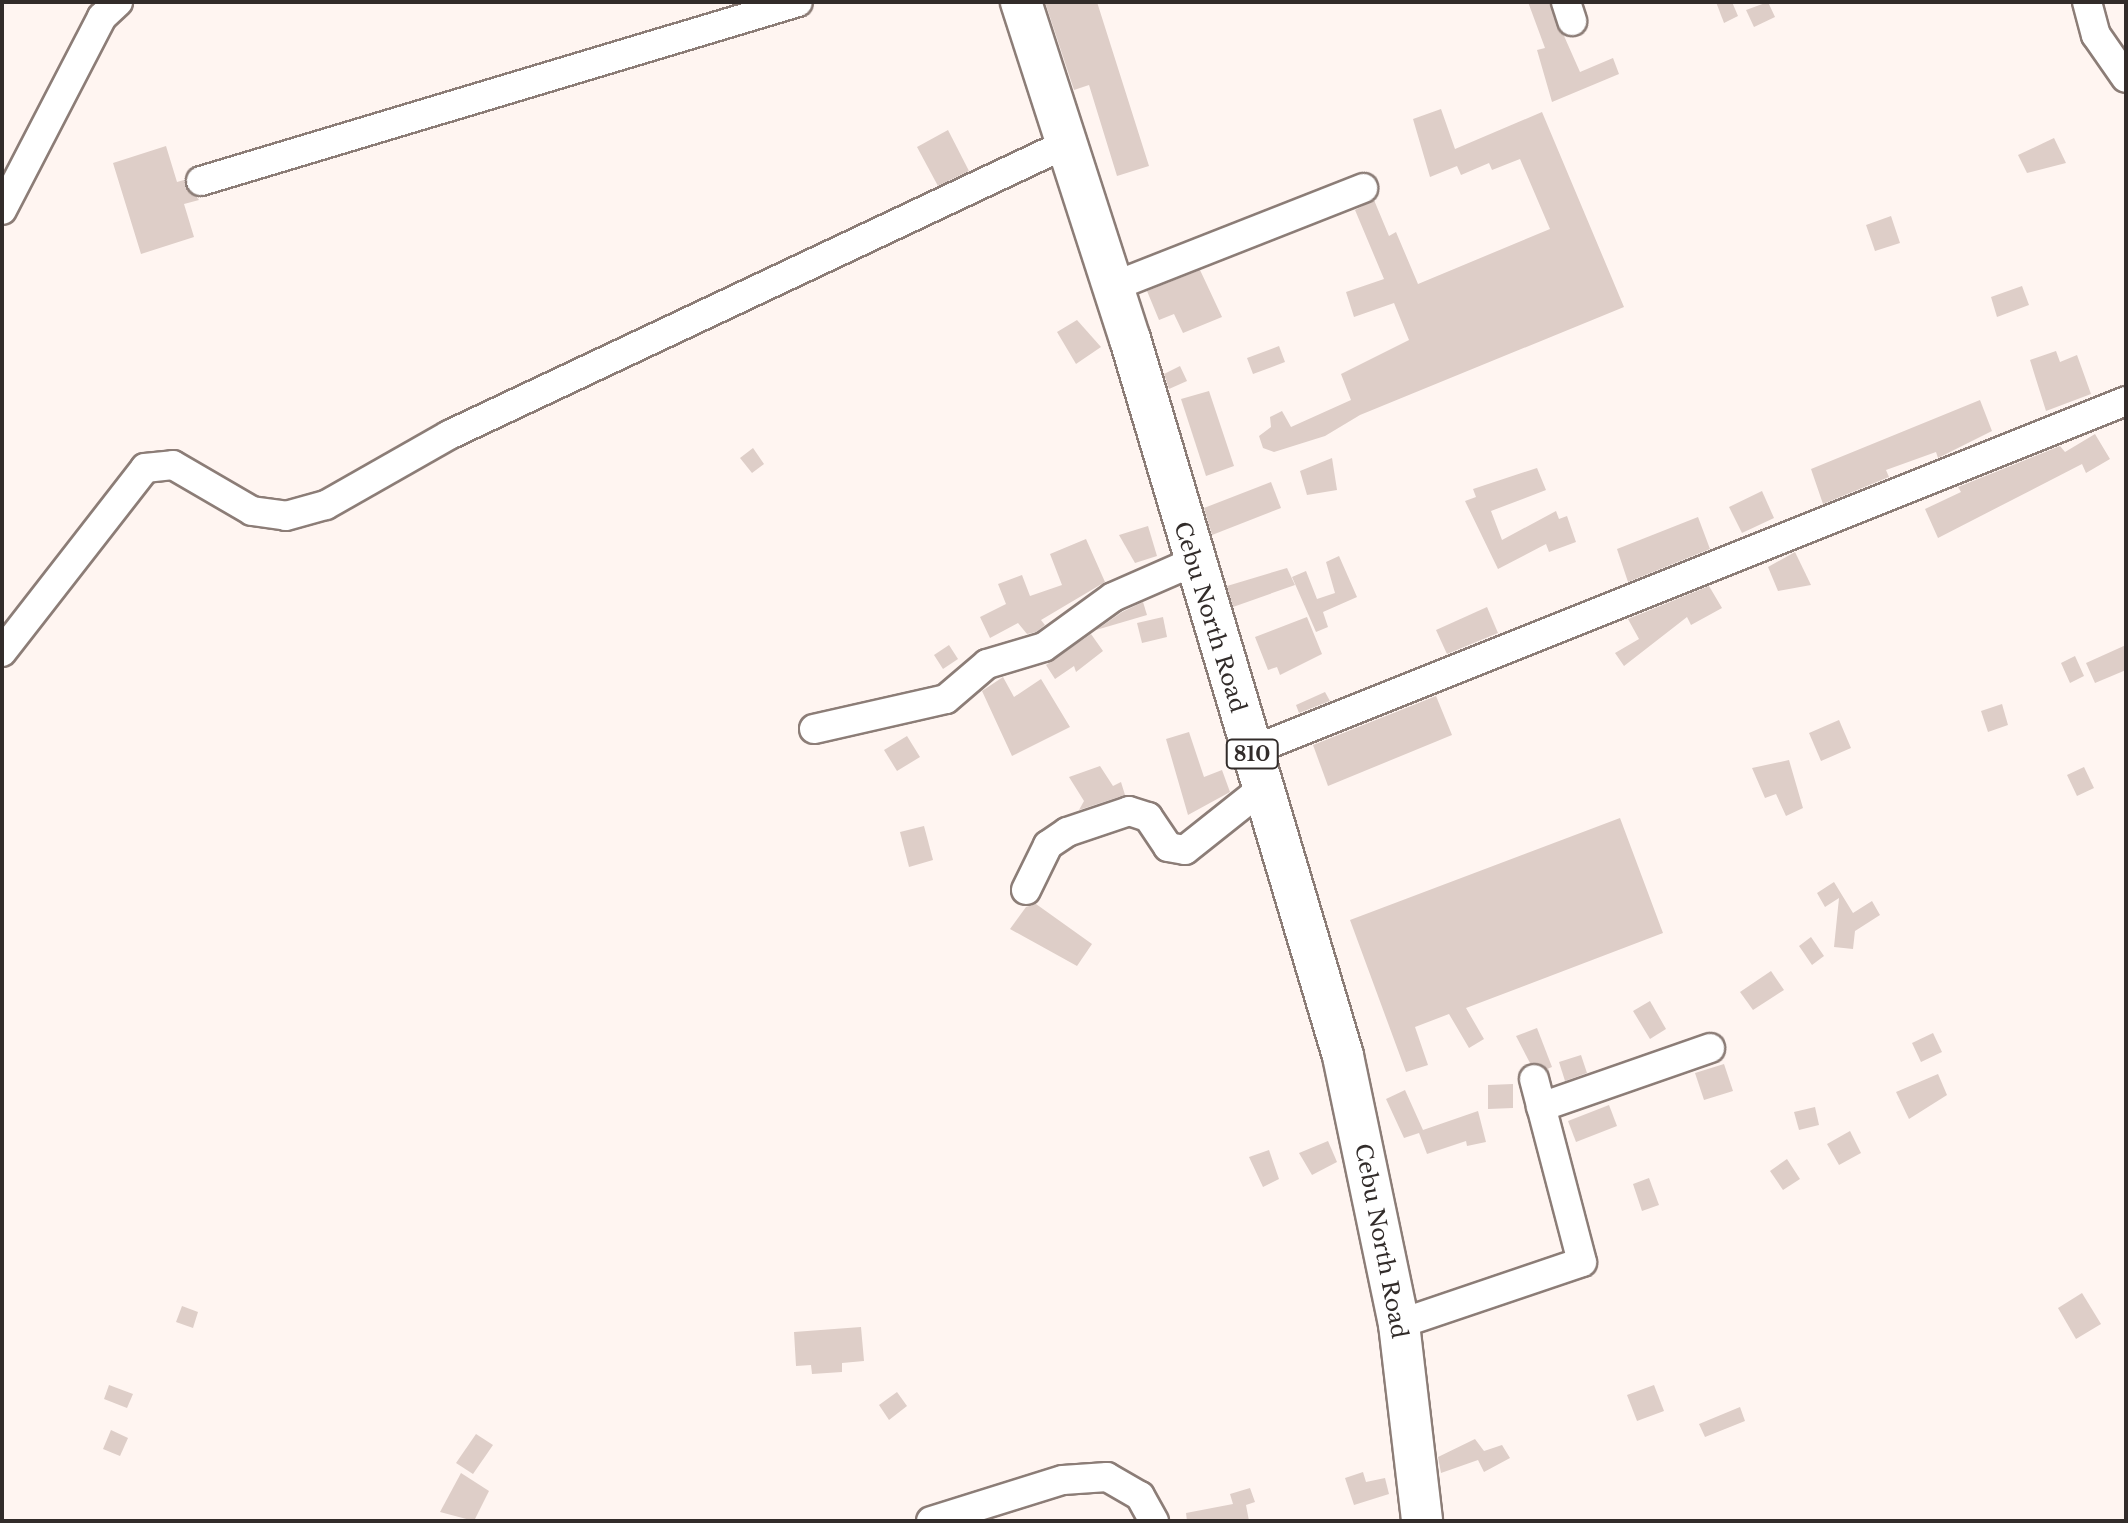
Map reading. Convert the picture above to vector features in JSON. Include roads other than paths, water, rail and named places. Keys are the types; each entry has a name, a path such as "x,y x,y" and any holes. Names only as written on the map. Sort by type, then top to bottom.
{"highway":[{"name":"Cebu North Road","path":"1021,2 1064,145 1112,287 1343,1056 1399,1324 1422,1521"}],"street":[{"path":"2,210 102,17 118,2"},
{"path":"201,181 798,2"},
{"path":"2087,2 2096,35 2126,78"},
{"path":"2,652 145,468 173,465 252,511 286,516 326,505 449,435 1064,145"},
{"path":"1112,287 1363,188"},
{"path":"1026,890 1048,845 1067,832 1129,811 1148,817 1168,847 1185,850 1257,769 2122,407"},
{"path":"814,729 946,699 987,664 1044,647 1113,597 1193,562"},
{"path":"1541,1107 1710,1048"},
{"path":"1399,1324 1582,1262 1534,1079"},
{"path":"931,1521 1063,1480 1107,1477 1140,1496 1154,1521"}]}
